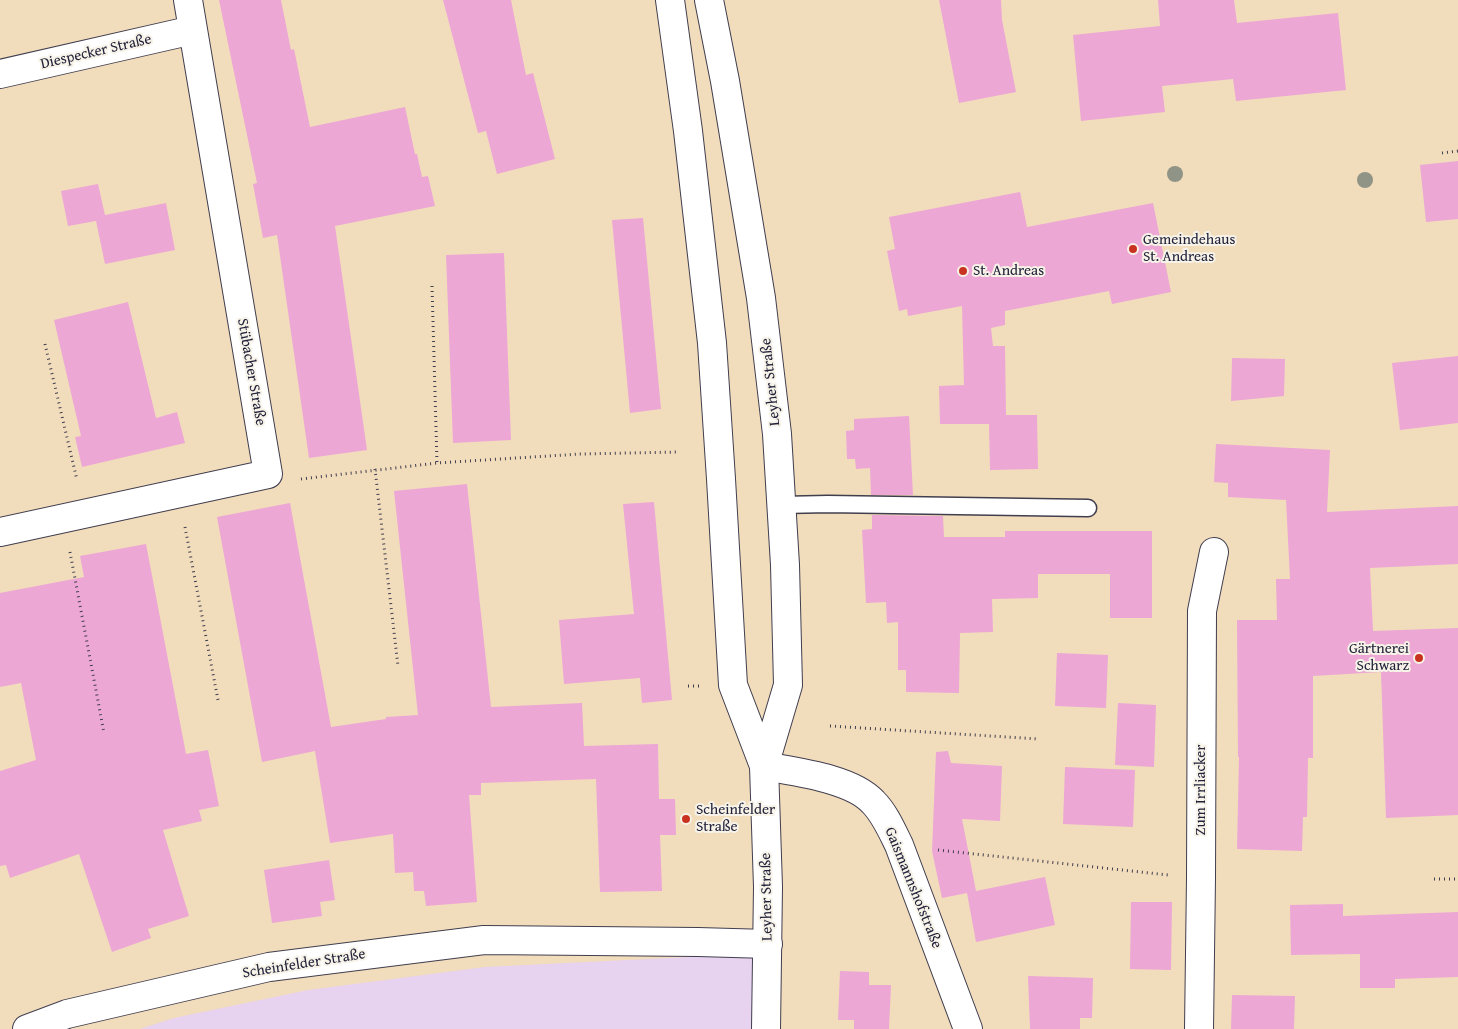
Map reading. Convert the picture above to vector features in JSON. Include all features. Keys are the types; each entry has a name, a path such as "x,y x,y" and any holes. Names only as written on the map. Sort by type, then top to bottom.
{"street":[{"name":"Stübacher Straße","path":"188,0 268,474"},
{"name":"Leyher Straße","path":"670,0 688,131 712,343 722,479 733,685 764,766"},
{"name":"Leyher Straße","path":"709,0 725,81 761,298 777,434 782,504 788,685 764,766 768,888 766,1029"},
{"name":"Diespecker Straße","path":"0,74 193,30"},
{"path":"0,532 268,474"},
{"name":"Zum Irrliacker","path":"1199,1029 1202,611 1214,552"},
{"name":"Gaismannshofstraße","path":"764,766 831,780 853,788 873,802 889,825 899,846 968,1029"},
{"name":"Scheinfelder Straße","path":"27,1029 66,1014 268,967 484,940 768,944"}],"lane":[{"path":"782,504 1088,508"}],"path":[{"path":"1442,153 1458,151"},
{"path":"432,286 437,463"},
{"path":"45,344 74,516 104,733"},
{"path":"268,474 297,479 437,463 580,454 679,452"},
{"path":"375,469 398,666"},
{"path":"179,493 218,700"},
{"path":"830,726 1039,739"},
{"path":"899,846 1201,878"},
{"path":"1434,879 1458,878"}],"shaded area":[{"path":"770,953 769,1029 140,1029 174,1018 308,990 485,967"}],"building":[{"path":"219,0 281,0 291,50 294,49 310,127 405,107 422,177 428,176 435,206 335,226 367,450 309,458 277,235 263,238 253,184 257,183"},
{"path":"443,0 511,0 526,75 533,73 555,159 497,174 486,131 478,133"},
{"path":"939,0 1001,0 1002,20 1016,92 959,103"},
{"path":"1158,0 1234,0 1237,23 1338,13 1346,90 1236,101 1233,79 1162,86 1165,112 1081,121 1073,35 1160,26"},
{"path":"1458,161 1458,219 1426,222 1420,165"},
{"path":"98,184 105,215 166,203 175,250 105,264 96,221 68,226 61,191"},
{"path":"1020,192 1027,227 1153,203 1171,292 1112,304 1109,291 1005,311 1005,325 991,328 993,346 1005,346 1006,415 1037,415 1038,469 990,470 989,424 940,424 939,386 964,385 962,306 908,316 907,309 899,311 887,251 895,249 889,217"},
{"path":"643,218 661,409 630,413 612,220"},
{"path":"504,253 511,440 453,443 446,255"},
{"path":"128,302 156,418 177,412 185,443 82,467 75,437 81,436 54,320"},
{"path":"1458,356 1458,423 1400,430 1392,363"},
{"path":"1232,358 1285,359 1284,396 1231,401"},
{"path":"909,416 913,495 871,495 870,468 856,469 855,459 847,459 846,431 854,430 854,419"},
{"path":"1216,444 1330,450 1327,512 1458,506 1458,564 1370,568 1373,631 1458,628 1458,815 1386,818 1381,672 1313,676 1313,758 1308,758 1307,817 1303,817 1302,851 1237,849 1239,757 1237,620 1277,620 1276,579 1290,579 1286,500 1228,497 1228,483 1214,482"},
{"path":"467,484 491,707 582,703 584,746 658,744 659,799 675,799 676,835 660,835 662,891 600,892 596,779 481,783 481,795 469,795 477,902 426,906 424,891 414,891 413,872 395,873 393,834 330,843 315,751 262,762 217,517 290,503 331,727 386,719 386,717 418,715 394,491"},
{"path":"654,502 672,700 642,703 640,678 564,684 559,620 634,614 623,504"},
{"path":"872,515 943,516 944,537 1005,537 1005,531 1152,531 1152,618 1110,618 1110,574 1038,574 1038,598 992,599 993,632 960,633 959,693 906,692 906,670 898,670 898,622 887,623 886,602 866,603 862,530 872,529"},
{"path":"146,544 186,754 208,750 219,806 199,810 202,821 163,830 189,916 148,929 151,938 112,952 79,854 10,878 6,865 0,866 0,771 36,760 21,683 0,687 0,593 84,577 80,556"},
{"path":"1057,653 1108,655 1106,708 1055,706"},
{"path":"1118,703 1156,705 1154,767 1115,765"},
{"path":"948,751 951,763 1002,766 1000,821 962,819 976,891 1045,877 1055,925 976,942 967,893 942,898 932,851 936,752"},
{"path":"1065,767 1135,770 1133,827 1063,824"},
{"path":"329,860 335,900 320,902 322,916 272,923 264,870"},
{"path":"1131,902 1172,902 1171,970 1130,969"},
{"path":"1343,904 1343,916 1458,912 1458,977 1395,979 1395,988 1360,988 1360,954 1291,955 1290,905"},
{"path":"840,971 869,972 869,985 891,985 889,1029 854,1029 854,1020 838,1020"},
{"path":"1028,976 1093,978 1092,1018 1080,1018 1080,1029 1030,1029"},
{"path":"1232,995 1295,996 1294,1029 1231,1029"}],"place":[{"name":"Gemeindehaus St. Andreas","path":"1133,249"},
{"name":"St. Andreas","path":"963,271"},
{"name":"Gärtnerei Schwarz","path":"1419,658"},
{"name":"Scheinfelder Straße","path":"686,819"}]}
